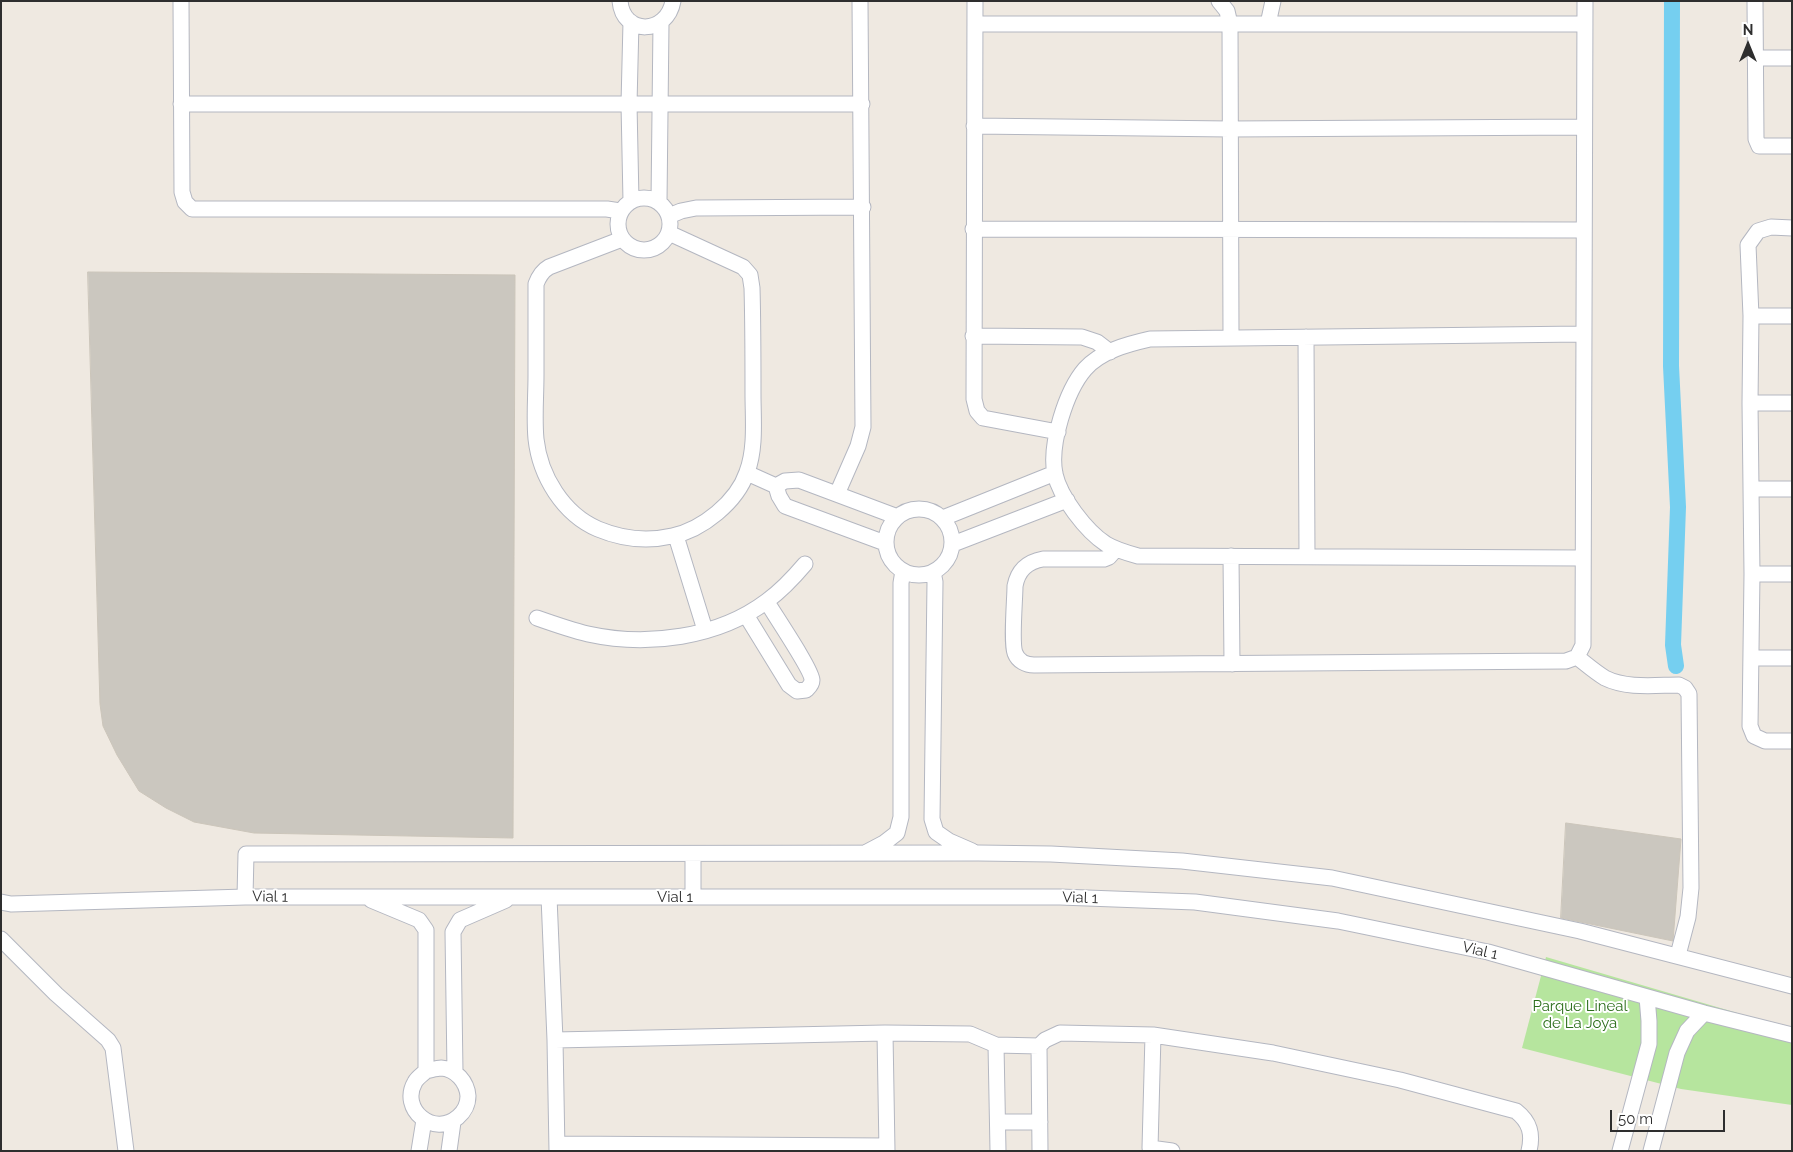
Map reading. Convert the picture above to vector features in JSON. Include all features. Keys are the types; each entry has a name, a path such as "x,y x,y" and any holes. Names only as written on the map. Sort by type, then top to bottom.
{"street":[{"path":"188,1 181,1 182,192 185,202 192,209 607,209 626,206 645,197 659,202 665,208 671,224 669,233 664,241 657,247 647,250 637,250 628,246 618,230 617,220 626,206 631,22"},
{"path":"620,1 622,11 631,22 640,27 651,27 661,23 672,10 673,1"},
{"path":"837,494 858,446 863,427 863,207 860,1"},
{"path":"975,1 974,405 983,418 1058,432"},
{"path":"1219,1 1227,11 1230,24 1231,338"},
{"path":"1268,24 1273,1"},
{"path":"1116,549 1109,557 1104,559 1043,559 1035,560 1021,569 1015,586 1014,652 1019,660 1029,665 1232,664 1566,661 1577,656 1583,644 1585,1"},
{"path":"1754,1 1757,143 1759,146 1792,146"},
{"path":"659,202 661,23"},
{"path":"975,24 1584,24"},
{"path":"1755,58 1792,58"},
{"path":"181,104 862,104"},
{"path":"974,126 1230,129 1584,127"},
{"path":"669,216 696,208 863,207"},
{"path":"1792,228 1758,230 1748,245 1751,316 1750,403 1752,489 1750,726 1754,736 1765,740 1792,741"},
{"path":"973,230 1583,230"},
{"path":"622,239 549,267 544,270 536,284 536,411 538,450 545,473 552,486 566,507 582,520 604,532 636,539 658,539 676,536 695,527 720,509 737,491 750,464 754,430 752,281 750,275 743,267 669,233"},
{"path":"1751,316 1792,316"},
{"path":"1583,334 1150,339 1123,346 1110,352 1086,369 1078,379 1066,402 1054,456 1055,473 1058,483 1067,500 1091,532 1116,549 1138,556 1583,558"},
{"path":"973,336 1082,337 1097,342 1110,352"},
{"path":"1306,337 1307,557"},
{"path":"1750,403 1792,403"},
{"path":"747,473 776,486 779,496 786,506 885,543"},
{"path":"943,518 1055,473"},
{"path":"776,486 785,481 799,480 895,516"},
{"path":"1752,489 1792,489"},
{"path":"952,544 1067,500"},
{"path":"922,508 934,511 943,518 950,530 952,544 950,555 943,565 933,572 923,575 912,575 894,564 888,554 885,543 886,532 895,516 911,509 922,508"},
{"path":"676,536 705,630"},
{"path":"1231,556 1232,664"},
{"path":"537,618 590,634 632,639 654,640 688,635 746,615 767,602 806,564"},
{"path":"865,853 884,843 897,833 901,817 900,583 903,571"},
{"path":"933,572 935,582 932,820 936,832 949,841 978,853"},
{"path":"1752,574 1792,574"},
{"path":"746,615 788,685 797,691 806,690 811,685 811,676 767,602"},
{"path":"1577,656 1597,672 1614,681 1629,684 1679,685 1686,688 1689,694 1691,888 1688,917 1678,955"},
{"path":"1752,658 1792,658"},
{"name":"Vial 1","path":"1792,986 1580,931 1332,878 1182,861 1051,854 978,853 246,854 246,897 1060,897 1195,902 1338,921 1479,950 1704,1013 1792,1035"},
{"path":"693,854 693,897"},
{"path":"1,902 10,904 246,897"},
{"path":"363,897 419,920 426,930 426,1071"},
{"path":"455,1072 454,932 460,920 511,897"},
{"path":"549,897 557,1147 887,1148 885,1033"},
{"path":"1,939 56,994 108,1040 113,1048 126,1151"},
{"path":"1620,1151 1649,1044 1647,997"},
{"path":"1651,1151 1677,1053 1687,1030 1704,1013"},
{"path":"555,1040 885,1033 970,1034 996,1045 1039,1046"},
{"path":"1040,1151 1039,1046 1045,1040 1060,1033 1153,1035 1273,1053 1400,1080 1516,1111 1527,1122 1530,1129 1532,1137 1529,1151"},
{"path":"1153,1035 1150,1149 1172,1151"},
{"path":"996,1045 998,1151"},
{"path":"441,1068 455,1072 465,1083 468,1098 464,1112 453,1122 438,1125 424,1120 414,1110 411,1095 415,1081 426,1071 441,1068"},
{"path":"419,1151 424,1120"},
{"path":"449,1151 453,1122"},
{"path":"998,1122 1040,1122"}],"green space":[{"name":"Parque Lineal de La Joya","path":"1546,957 1792,1029 1792,1105 1681,1089 1522,1048"}],"building":[{"path":"88,272 515,275 513,838 254,833 194,822 166,808 139,791 117,755 103,726 100,704"},
{"path":"1566,823 1681,839 1673,941 1561,918"}],"waterway":[{"path":"1672,1 1671,366 1678,507 1673,645 1676,666"}]}
